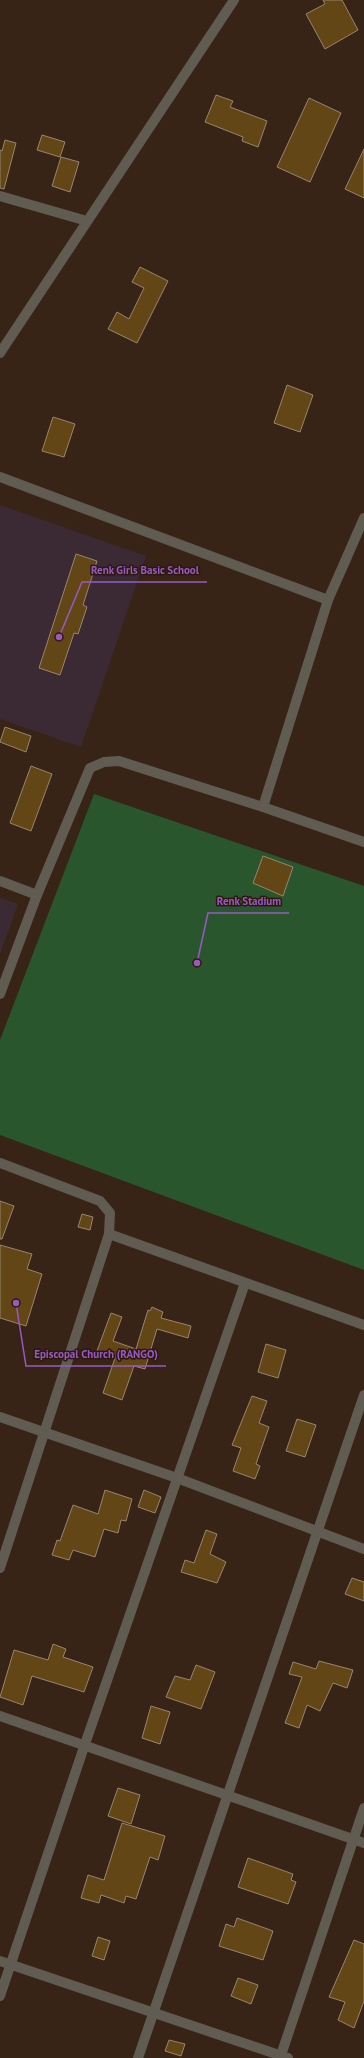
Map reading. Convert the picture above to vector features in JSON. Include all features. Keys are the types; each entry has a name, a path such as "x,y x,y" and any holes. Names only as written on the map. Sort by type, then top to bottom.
{"street":[{"path":"0,353 234,0"},
{"path":"0,196 87,221"},
{"path":"0,477 328,600"},
{"path":"263,807 328,600 364,518"},
{"path":"0,994 37,895 90,768 104,762 119,761 263,807 364,842"},
{"path":"0,881 37,895"},
{"path":"0,1163 100,1201 110,1213 109,1234 46,1433 0,1568"},
{"path":"109,1234 364,1325"},
{"path":"0,1996 5,1963 85,1744 245,1283"},
{"path":"138,2058 364,1395"},
{"path":"0,1416 177,1478 318,1533 364,1549"},
{"path":"0,1716 85,1744 364,1843"},
{"path":"5,1963 283,2057 364,1808"}],"shaded area":[{"path":"0,505 146,556 81,747 0,719"},
{"path":"0,898 18,904 0,954"}],"green space":[{"path":"94,794 364,886 364,1270 0,1135 0,1040"}],"building":[{"path":"323,0 342,0 358,30 325,49 306,14 325,4"},
{"path":"216,95 233,101 230,107 267,121 258,147 242,141 243,137 205,122"},
{"path":"309,98 341,113 310,182 277,167"},
{"path":"42,135 65,142 60,157 37,150"},
{"path":"5,140 16,143 4,189 0,188 0,150 2,151"},
{"path":"364,149 364,198 345,189"},
{"path":"61,157 79,162 70,192 52,186"},
{"path":"140,267 168,281 137,343 108,329 117,312 129,319 144,288 132,282"},
{"path":"287,385 313,395 300,432 274,423"},
{"path":"53,417 75,424 64,457 42,451"},
{"path":"76,554 97,561 83,605 87,607 78,634 74,633 60,675 39,668"},
{"path":"5,727 31,736 26,752 0,742"},
{"path":"31,766 52,774 31,831 10,823"},
{"path":"263,856 293,867 283,896 253,883"},
{"path":"0,1201 14,1206 2,1239 0,1239"},
{"path":"82,1214 93,1217 90,1230 78,1227"},
{"path":"0,1245 32,1254 27,1269 42,1274 26,1326 0,1318"},
{"path":"152,1307 163,1312 161,1318 191,1326 188,1338 157,1329 145,1369 134,1366 122,1400 103,1393 115,1358 97,1351 111,1313 122,1317 113,1341 136,1349 148,1310 150,1311"},
{"path":"266,1344 286,1350 278,1378 258,1372"},
{"path":"252,1396 267,1401 259,1423 269,1427 256,1464 260,1466 255,1479 233,1471 241,1448 232,1445"},
{"path":"297,1419 316,1425 305,1457 286,1451"},
{"path":"105,1490 132,1499 126,1521 121,1520 118,1533 104,1529 95,1557 73,1550 69,1560 52,1555 57,1540 60,1541 73,1505 98,1514"},
{"path":"144,1490 161,1497 155,1513 138,1507"},
{"path":"206,1530 217,1534 210,1554 226,1562 217,1583 181,1572 185,1560 194,1563"},
{"path":"352,1578 364,1582 364,1601 345,1594"},
{"path":"53,1644 66,1649 63,1657 93,1667 84,1692 32,1676 23,1705 0,1697 14,1650 48,1660"},
{"path":"319,1661 353,1670 347,1688 333,1683 320,1711 307,1705 299,1728 285,1723 302,1677 289,1674 293,1662 316,1669"},
{"path":"196,1665 215,1672 201,1709 166,1697 175,1676 190,1680"},
{"path":"151,1706 170,1712 160,1744 142,1738"},
{"path":"118,1788 140,1795 131,1824 108,1816"},
{"path":"122,1823 165,1836 158,1860 150,1857 136,1899 126,1896 124,1903 101,1895 99,1903 81,1898 88,1875 104,1880"},
{"path":"248,1858 293,1874 291,1880 296,1882 288,1904 238,1887"},
{"path":"237,1918 273,1931 263,1960 219,1946 226,1924 234,1927"},
{"path":"98,1937 110,1941 104,1960 92,1956"},
{"path":"354,1940 364,1944 364,2001 354,2028 338,2020 345,2002 329,1997"},
{"path":"238,1978 258,1985 251,2004 231,1996"},
{"path":"169,2040 185,2044 181,2056 165,2051"}],"place":[{"name":"Renk Girls Basic School","path":"59,637"},
{"name":"Renk Stadium","path":"197,963"},
{"name":"Episcopal Church (RANGO)","path":"16,1303"}]}
